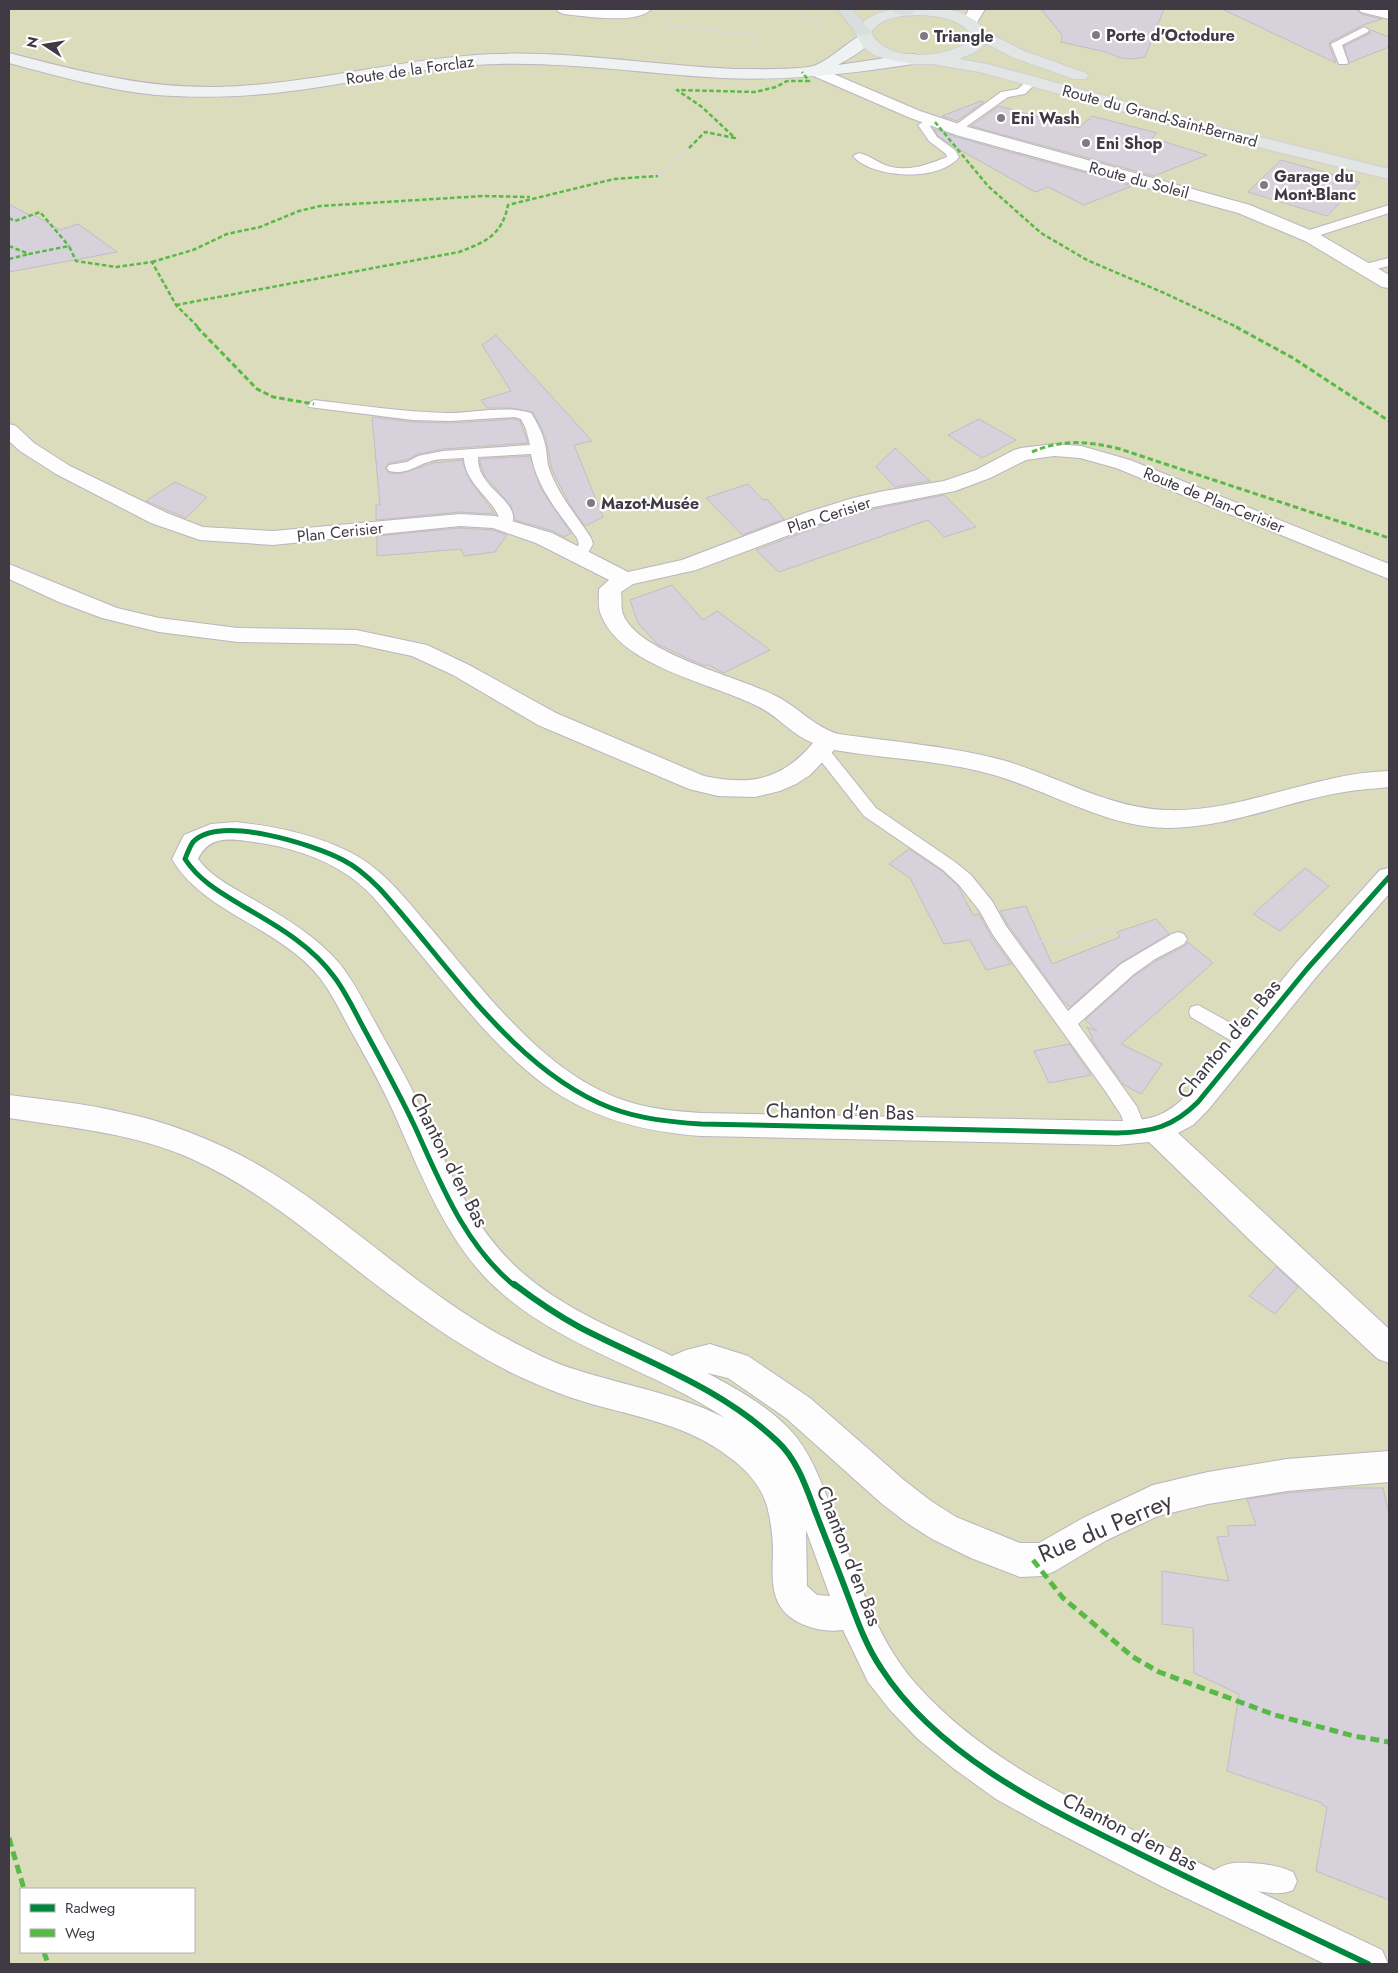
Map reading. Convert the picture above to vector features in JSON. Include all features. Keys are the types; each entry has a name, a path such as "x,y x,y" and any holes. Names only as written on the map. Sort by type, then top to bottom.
{"highway":[{"path":"845,9 864,35"}],"main road":[{"name":"Route du Grand-Saint-Bernard","path":"1092,80 1018,54 951,15 929,10 903,10 875,19 868,23 864,35 873,48 886,54 981,67 1222,133 1389,174"},
{"name":"Route du Grand-Saint-Bernard","path":"932,60 968,51 977,44 974,29"},
{"name":"Route de la Forclaz","path":"803,68 848,53 864,35"},
{"name":"Route de la Forclaz","path":"9,58 99,81 177,91 233,91 276,88 432,65 494,59 575,61 723,73 763,74 803,68 868,67 913,59"},
{"name":"Route du Grand-Saint-Bernard","path":"1139,94 1272,134 1389,162"}],"street":[{"path":"564,9 609,14 626,14 643,9"},
{"path":"974,29 977,9"},
{"path":"1366,9 1389,15"},
{"path":"868,67 866,83 880,98"},
{"name":"Route du Soleil","path":"803,68 956,129 1221,202 1270,219 1307,235 1389,283"},
{"name":"Plan Cerisier","path":"9,430 27,447 57,467 158,518 188,530 212,535 273,538 460,520 484,520 505,524 580,555 618,584 688,565 813,518 861,503 884,497 948,488 983,474 1015,457 1032,452"},
{"name":"Route de Plan-Cerisier","path":"1032,452 1054,450 1081,452 1123,464 1389,572"},
{"path":"9,571 93,606 159,625 238,635 356,637 419,650 462,670 547,719 714,788 740,791 772,785 805,767 815,759 825,746"},
{"path":"618,584 608,606 629,637 673,664 766,701 781,709 825,746 933,754 978,763 1026,776 1128,814 1164,819 1212,816 1350,782 1389,779"},
{"name":"Chanton d'en Bas","path":"1368,1964 1054,1811 1009,1786 966,1755 931,1726 903,1697 881,1669 864,1638 806,1486 794,1463 781,1445 762,1426 676,1372 581,1328 534,1301 492,1264 464,1228 452,1208 405,1105 356,1012 330,971 305,945 228,896 195,872 186,859 187,850 191,842 199,836 209,832 241,830 304,845 337,857 357,867 381,888 489,1013 522,1048 546,1068 586,1096 630,1114 702,1124 1146,1131 1177,1121 1188,1112 1307,969 1389,877"},
{"path":"9,1108 118,1123 172,1138 214,1155 280,1194 424,1302 487,1344 555,1377 585,1387 655,1404 681,1413 725,1435 761,1461 772,1476 782,1499 788,1524 792,1593 802,1605 815,1612 838,1615 854,1611"},
{"path":"1146,1131 1389,1349"},
{"name":"Rue du Perrey","path":"676,1372 686,1364 710,1358 737,1366 798,1408 893,1492 919,1512 944,1528 1020,1560 1043,1559 1095,1528 1152,1501 1208,1488 1288,1475 1389,1466"}],"lane":[{"path":"1343,62 1336,44 1364,30"},
{"path":"956,129 1004,94 1022,92 1033,81"},
{"path":"859,156 872,164 899,172 921,171 951,159 953,156 951,152 933,139 924,125 930,120"},
{"path":"1307,235 1389,210"},
{"path":"1365,268 1389,262"},
{"path":"314,404 413,416 522,414 529,419 537,437 540,462 548,483 584,538 586,544 580,555"},
{"path":"394,468 415,465 430,457 538,449"},
{"path":"471,454 474,474 505,512 507,519 505,524"},
{"path":"825,746 870,812 949,866 965,880 986,906 1008,942 1130,1113 1146,1131"},
{"path":"1066,1022 1087,1008 1111,983 1138,961 1178,939"},
{"path":"1198,1012 1247,1041"},
{"path":"1217,1892 1219,1884 1223,1879 1230,1877 1243,1876 1284,1881"}],"path":[{"path":"658,24 746,34 753,38 758,49 803,68 809,56 825,42 822,28 795,9"},
{"path":"658,176 689,148"},
{"path":"1008,942 1069,941 1113,927"}],"green space":[{"path":"9,9 1389,9 1389,1964 9,1964"}],"building":[{"name":"Porte d'Octodure","path":"1041,9 1164,9 1145,57 1131,59 1061,42 1062,35"},
{"path":"1222,9 1356,9 1361,14 1382,19 1363,25 1330,42 1329,45 1336,63"},
{"path":"1371,30 1389,37 1389,47 1349,63 1344,46 1369,34"},
{"path":"981,101 984,102 957,121 942,116"},
{"path":"999,106 1079,128 1092,116 1157,133 1152,138 1207,155 1154,176 971,126"},
{"path":"934,129 956,137 1132,186 1084,205 1048,187 1035,192 953,146 938,136"},
{"path":"1281,160 1360,182 1327,216 1248,192"},
{"path":"9,204 31,216 34,215 60,230 78,224 117,252 9,272"},
{"path":"496,335 592,441 574,445 603,517 585,526 570,505 552,470 546,439 533,412 511,408 487,408 481,400 511,391 482,345"},
{"path":"372,417 413,422 450,423 515,419 520,421 528,443 443,449 389,463 385,467 389,473 400,474 433,463 462,460 469,479 495,514 460,512 376,520 376,505 380,505"},
{"path":"979,419 1016,440 982,458 948,435"},
{"path":"895,448 930,481 895,487 876,467"},
{"path":"530,456 541,489 571,533 564,537 553,531 515,520 511,506 485,476 480,463 480,459"},
{"path":"175,482 207,497 186,518 146,501"},
{"path":"748,484 763,500 767,499 784,519 742,535 706,498"},
{"path":"944,495 976,527 944,537 928,520 779,572 756,550 869,510"},
{"path":"460,528 493,530 507,535 495,552 464,556 461,549 377,556 377,536"},
{"path":"672,585 703,620 717,611 770,650 723,673 707,664 705,666 657,644 638,623 630,600"},
{"path":"909,849 942,871 958,886 973,915 979,914 991,936 1011,964 986,970 970,940 944,944 910,878 889,864"},
{"path":"1305,868 1329,886 1280,931 1253,914"},
{"path":"1026,906 1052,964 1120,937 1117,932 1156,919 1169,934 1120,963 1070,1007 1063,1001 1000,911"},
{"path":"1188,942 1213,963 1121,1044 1162,1064 1141,1094 1124,1085 1091,1039 1093,1039 1087,1027 1097,1031 1085,1020 1135,975 1156,961 1185,946"},
{"path":"1069,1044 1091,1075 1049,1083 1034,1051"},
{"path":"1276,1267 1298,1287 1275,1314 1249,1296"},
{"path":"1347,1488 1383,1488 1389,1514 1389,1900 1316,1871 1327,1807 1322,1805 1322,1803 1227,1771 1239,1694 1194,1673 1193,1628 1162,1624 1162,1571 1229,1581 1217,1537 1229,1536 1227,1526 1256,1525 1247,1499 1287,1493"}],"marked path":[{"path":"689,148 705,132 735,138 702,107 677,90 755,92 776,87 787,81 809,81 802,72"},
{"path":"935,122 988,186 1041,233 1087,260 1162,292 1257,337 1293,358 1389,421"},
{"path":"176,305 459,252 485,241 498,231 506,216 508,205 614,179 658,176"},
{"path":"152,262 193,250 227,234 260,227 299,211 320,206 483,196 530,197"},
{"path":"9,218 15,221 40,212 69,246"},
{"path":"9,246 29,254 69,246 76,261 116,267 152,262 176,305 257,389 273,397 314,404"},
{"path":"9,259 29,254"},
{"path":"1032,452 1045,446 1070,442 1094,443 1133,452 1389,538"},
{"path":"1033,1560 1063,1598 1133,1657 1159,1672 1275,1715 1354,1736 1389,1742"},
{"path":"9,1838 24,1888"},
{"path":"44,1953 48,1964"}],"cycle path":[{"path":"1368,1964 1177,1873 1054,1811 1009,1786 966,1755 931,1726 903,1697 881,1669 864,1638 806,1486 798,1469 780,1443 751,1417 718,1396 684,1377 613,1344 544,1307 513,1284 494,1266 463,1225 439,1180 402,1099 334,976 322,961 305,946 277,926 207,883 198,876 185,859 194,842 211,833 236,830 293,841 343,860 366,875 379,888 501,1028 526,1053 553,1075 581,1094 611,1108 633,1115 678,1123 724,1125 1117,1133 1153,1130 1176,1121 1188,1112 1307,969 1389,877"}],"place":[{"name":"Porte d'Octodure","path":"1096,35"},
{"name":"Triangle","path":"924,36"},
{"name":"Eni Wash","path":"1001,118"},
{"name":"Eni Shop","path":"1086,143"},
{"name":"Garage du Mont-Blanc","path":"1264,185"},
{"name":"Mazot-Musée","path":"591,503"}]}
